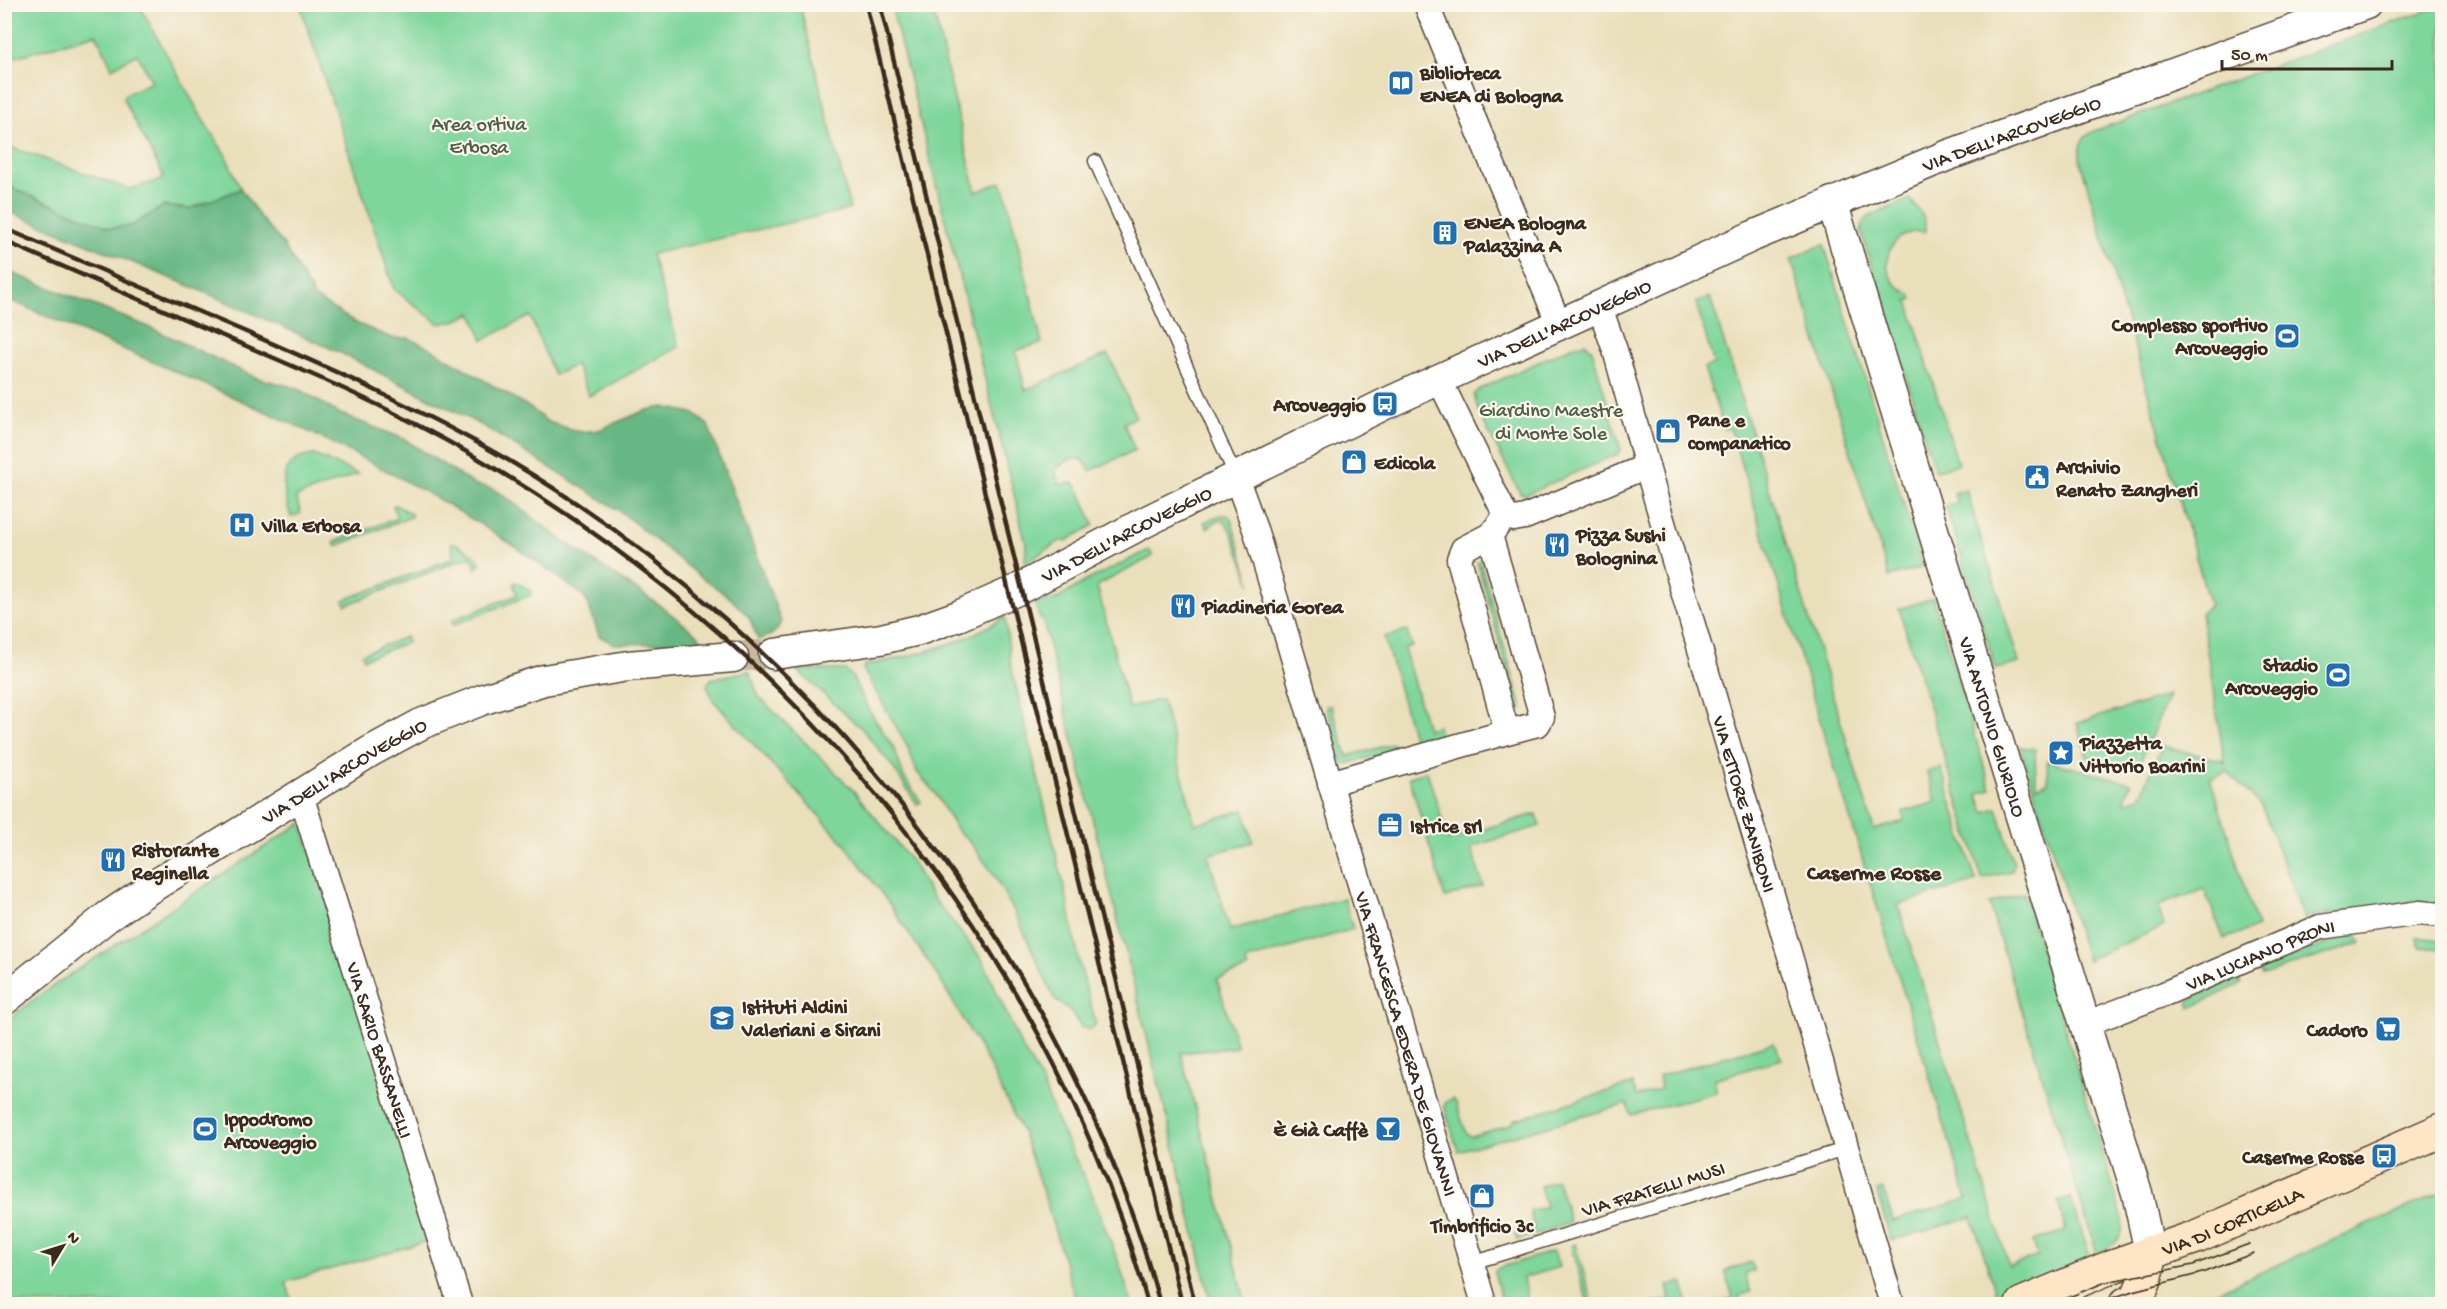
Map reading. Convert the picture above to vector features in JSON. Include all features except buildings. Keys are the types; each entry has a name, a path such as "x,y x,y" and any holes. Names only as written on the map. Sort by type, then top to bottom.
{"main road":[{"name":"VIA DI CORTICELLA","path":"2022,1305 2113,1266 2196,1238 2442,1130"},
{"path":"2133,1303 2147,1273 2150,1252"}],"street":[{"path":"1426,4 1559,324"},
{"name":"VIA DELL'ARCOVEGGIO","path":"774,654 881,639 919,630 958,616 1017,590 1236,477 1439,379 1832,202 1946,156 2366,4"},
{"name":"VIA ANTONIO GIURIOLO","path":"1832,202 2137,1193 2150,1252"},
{"name":"VIA ETTORE ZANIBONI","path":"1599,305 1615,350 1892,1305"},
{"path":"1439,379 1506,516 1514,519 1525,517 1647,466"},
{"name":"VIA FRANCESCA EDERA DE GIOVANNI","path":"1236,477 1256,532 1484,1305"},
{"path":"1506,516 1490,534 1463,549 1459,559 1507,732"},
{"path":"1330,783 1538,724 1542,717 1490,534"},
{"name":"VIA DELL'ARCOVEGGIO","path":"4,1000 107,917 371,751 421,724 544,680 609,668 733,657"},
{"name":"VIA SARIO BASSANELLI","path":"301,795 460,1305"},
{"name":"VIA LUCIANO PRONI","path":"2085,1024 2164,994 2320,927 2420,913 2442,915"},
{"path":"2113,1266 2129,1283 2133,1303"}],"lane":[{"path":"1095,161 1236,477"},
{"name":"VIA FRATELLI MUSI","path":"1472,1263 1845,1149"}],"green space":[{"path":"4,5 139,5 205,123 225,154 241,189 189,209 164,206 131,226 109,228 5,185 5,145 129,189 161,180 163,175 123,98 126,94 152,82 137,54 112,68 96,34 5,60"},
{"name":"Area ortiva Erbosa","path":"300,5 800,5 850,209 651,254 679,347 589,396 576,365 554,375 530,316 483,340 472,313 455,321 439,324 394,289"},
{"path":"891,5 932,5 976,192 1001,182 1005,191 1042,343 1016,351 1025,390 1108,354 1136,417 1124,423 1135,450 1090,471 1083,460 1075,459 1065,462 1055,470 1059,484 1074,483 1078,488 1094,525 1066,541 1060,541 1025,563 1026,544 1015,498"},
{"name":"Complesso sportivo Arcoveggio","path":"2442,5 2442,907 2411,903 2304,918 2262,807 2226,770 2226,773 2210,778 2257,927 2224,939 2204,889 2158,906 2164,926 2087,960 2020,747 2035,749 2036,787 2048,782 2047,761 2131,783 2124,802 2140,797 2162,746 2223,761 2225,765 2201,613 2210,605 2081,164 2081,144 2085,137 2094,131"},
{"path":"4,185 110,228 131,226 164,206 189,209 241,189 260,217 283,244 315,298 358,324 392,338 409,338 430,348 529,407 548,422 581,432 599,430 646,410 664,407 693,413 708,425 781,621 777,629 769,636 758,640 749,617 728,596 702,578 617,509 483,426 341,353 197,289 5,210"},
{"path":"1910,199 1924,218 1925,232 1911,233 1900,238 1892,246 1887,267 1891,278 1899,287 1911,294 1913,299 1908,301 1958,464 1935,471 1861,232 1863,223 1870,216"},
{"path":"1824,244 1922,564 1919,568 1889,577 1791,259"},
{"path":"4,270 149,327 257,378 297,388 338,413 404,439 473,484 493,489 506,497 566,543 661,606 699,636 703,643 614,644 599,636 587,601 582,595 517,548 448,505 303,429 5,298"},
{"path":"1710,297 1874,830 1904,821 1903,812 1936,802 1927,772 1941,768 1976,881 1898,905 2009,1266 2038,1256 2033,1241 2066,1231 2058,1202 2071,1198 2090,1257 1999,1296 1997,1296 1972,1217 1891,1241 1877,1191 1883,1189 1893,1221 1967,1199 1730,428 1724,429 1704,368 1714,364 1696,303"},
{"name":"Giardino Maestre di Monte Sole","path":"1585,343 1592,350 1621,450 1618,454 1525,495 1520,493 1478,411 1474,394 1478,390 1571,347"},
{"path":"314,455 358,474 296,497 301,513 291,517 285,496 284,477 287,469 293,463 301,458"},
{"path":"1966,489 2019,663 1996,669 1946,507 1957,503 1954,493"},
{"path":"393,506 411,514 411,517 336,546 334,542 397,518"},
{"path":"1220,515 1227,515 1231,519 1251,584 1231,531 1224,521 1219,520 1207,528 1204,522"},
{"path":"451,543 455,543 476,556 480,563 476,568 471,556 346,605 344,600 454,558"},
{"path":"1149,550 1153,555 1150,558 1097,586 1129,708 1162,699 1195,824 1244,810 1253,842 1208,855 1230,930 1344,898 1353,929 1245,961 1248,969 1217,979 1237,1047 1181,1053 1246,1304 1211,1304 1171,1133 1043,621 1035,603 1057,599 1086,581"},
{"path":"1480,561 1522,708 1518,710 1477,562"},
{"path":"515,582 531,591 531,595 453,625 452,620 517,595 513,584"},
{"path":"1933,598 1991,789 1978,794 1984,812 1997,808 2014,864 2012,871 1982,879 1899,609"},
{"path":"1005,617 1011,666 1067,899 1079,962 1096,1024 1090,1030 1081,1027 1069,1009 1055,1000 1015,913 992,872 967,838 958,832 935,793 917,772 907,746 863,669 865,665 902,658 955,642"},
{"path":"1407,631 1412,646 1404,648 1427,729 1438,726 1441,737 1415,744 1384,637"},
{"path":"406,637 408,642 364,659 362,654"},
{"path":"797,670 845,670 851,675 870,712 894,748 904,777 921,802 917,804 890,763 862,729"},
{"path":"749,671 759,697 853,790 912,862 931,895 982,959 1021,1046 1040,1078 1059,1125 1090,1189 1132,1304 1077,1304 1023,1134 985,1057 939,978 888,902 845,844 713,700 707,685 711,679"},
{"path":"2169,695 2137,769 2087,757 2077,723"},
{"path":"1331,705 1347,756 1393,744 1395,750 1343,765 1326,706"},
{"path":"1427,771 1448,839 1536,814 1540,826 1471,847 1483,886 1445,898 1409,777"},
{"name":"Ippodromo Arcoveggio","path":"301,823 442,1237 286,1282 293,1304 5,1304 5,1022 45,991"},
{"path":"2024,893 2122,1217 2120,1236 2109,1248 2097,1254 1989,904"},
{"path":"2356,932 2361,943 2262,975 2259,970"},
{"path":"2416,937 2442,940 2442,949 2420,947"},
{"path":"2238,979 2241,984 2190,1008 2188,1001"},
{"path":"1773,1043 1782,1059 1714,1079 1717,1092 1631,1115 1627,1104 1458,1151 1444,1106 1452,1099 1456,1102 1466,1133 1471,1136 1510,1125 1514,1120 1632,1084 1637,1096 1661,1089 1659,1076"},
{"path":"1557,1180 1570,1223 1517,1240 1515,1234 1534,1228 1530,1211 1546,1207 1540,1186"},
{"path":"2442,1192 2442,1304 2189,1304"},
{"path":"1575,1244 1593,1304 1588,1304 1571,1246"},
{"path":"1554,1251 1559,1267 1523,1278 1528,1304 1503,1304 1495,1269"},
{"path":"1751,1262 1754,1271 1745,1274 1751,1292 1739,1296 1740,1304 1713,1304 1733,1298 1725,1271"},
{"path":"1682,1282 1688,1304 1651,1304 1670,1299 1667,1286"}],"tunnel":[{"path":"733,657 774,654"}],"tram line":[{"path":"2052,1304 2106,1282 2193,1265 2249,1244"},
{"path":"2094,1304 2202,1273 2254,1253"}],"railway":[{"path":"866,4 1182,1304"},
{"path":"880,4 1195,1304"},
{"path":"4,228 333,370 474,441 508,460 620,534 726,620 825,716 914,820 994,933 1062,1052 1118,1176 1160,1304"},
{"path":"4,241 327,381 423,428 548,502 666,588 775,685 874,793 963,909 1039,1034 1101,1166 1148,1304"}],"place":[{"name":"Biblioteca ENEA di Bologna","path":"1401,83"},
{"name":"ENEA Bologna Palazzina A","path":"1445,233"},
{"name":"Complesso sportivo Arcoveggio","path":"2287,336"},
{"name":"Arcoveggio","path":"1385,404"},
{"name":"Pane e companatico","path":"1668,431"},
{"name":"Edicola","path":"1354,462"},
{"name":"Archivio Renato Zangheri","path":"2037,477"},
{"name":"Villa Erbosa","path":"242,525"},
{"name":"Pizza Sushi Bolognina","path":"1557,545"},
{"name":"Piadineria Gorea","path":"1183,606"},
{"name":"Stadio Arcoveggio","path":"2338,675"},
{"name":"Piazzetta Vittorio Boarini","path":"2061,753"},
{"name":"Istrice srl","path":"1390,825"},
{"name":"Ristorante Reginella","path":"113,860"},
{"name":"Istituti Aldini Valeriani e Sirani","path":"722,1018"},
{"name":"Cadoro","path":"2388,1029"},
{"name":"Ippodromo Arcoveggio","path":"205,1129"},
{"name":"È Già Caffè","path":"1388,1129"},
{"name":"Caserme Rosse","path":"2384,1156"},
{"name":"Timbrificio 3c","path":"1482,1196"}],"district":[{"name":"Caserme Rosse","path":"1874,871"}]}
